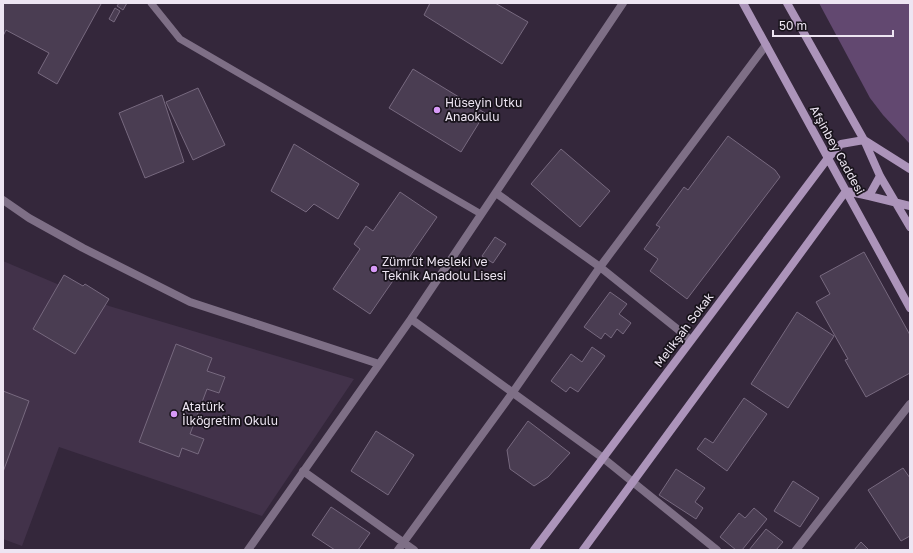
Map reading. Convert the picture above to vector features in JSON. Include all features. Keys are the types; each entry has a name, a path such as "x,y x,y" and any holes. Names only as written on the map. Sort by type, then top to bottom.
{"street":[{"path":"248,550 411,319 623,3"},
{"name":"Afşinbey Caddesi","path":"744,3 910,308"},
{"name":"Afşinbey Caddesi","path":"787,3 864,140 880,176 910,227"},
{"path":"398,550 514,392 600,267 766,45"},
{"path":"864,140 910,169"},
{"name":"Melikşah Sokak","path":"534,550 828,158 841,144 864,140"},
{"path":"868,196 880,176"},
{"path":"583,550 846,191 910,206"},
{"path":"496,193 600,267 691,340"},
{"path":"3,200 29,218 76,244 190,302 379,364"},
{"path":"411,319 514,392 603,458 717,550"},
{"path":"796,550 910,404"},
{"path":"303,472 414,550"}],"lane":[{"path":"151,3 180,39 481,214"}],"shaded area":[{"path":"819,3 910,3 910,144 883,115 870,98"},
{"path":"3,261 109,306 354,379 262,516 59,447 22,546 3,539"}],"building":[{"path":"3,3 101,4 57,84 38,73 49,53 6,30 3,36"},
{"path":"119,3 127,3 123,10 117,6"},
{"path":"430,3 495,3 528,22 502,64 424,15"},
{"path":"115,8 120,11 114,22 109,19"},
{"name":"Hüseyin Utku Anaokulu","path":"413,69 485,113 461,152 389,108"},
{"path":"198,88 225,145 193,160 166,102"},
{"path":"162,95 184,162 145,178 119,113"},
{"path":"728,136 775,170 780,177 687,299 650,271 658,259 644,249 660,227 656,225 684,187 688,190"},
{"path":"294,144 359,184 338,219 314,204 306,212 271,191"},
{"path":"561,149 610,191 580,227 531,184"},
{"name":"Zümrüt Mesleki ve Teknik Anadolu Lisesi","path":"400,192 437,217 370,314 333,289 360,249 354,244 366,226 373,231"},
{"path":"495,237 506,244 493,263 482,256"},
{"path":"864,252 910,335 910,373 866,397 845,360 848,359 816,302 830,294 820,276"},
{"path":"64,275 83,286 85,284 109,299 75,354 33,329"},
{"path":"610,292 627,304 619,314 631,323 623,334 617,329 611,338 605,333 601,339 584,327"},
{"path":"797,312 834,336 788,408 751,384"},
{"name":"Atatürk İlköğretim Okulu","path":"176,344 212,358 207,371 225,377 219,393 207,389 190,434 204,439 198,454 182,448 179,457 139,442"},
{"path":"592,347 605,356 578,392 570,387 566,392 551,381 571,354 582,362"},
{"path":"3,391 29,401 3,472"},
{"path":"744,398 767,414 727,471 697,449 705,438 713,443"},
{"path":"528,421 570,453 548,477 534,486 510,469 507,450"},
{"path":"376,431 414,455 388,495 351,471"},
{"path":"903,468 910,478 910,536 901,541 868,490"},
{"path":"676,469 705,488 695,502 703,508 696,519 659,495"},
{"path":"793,481 819,498 800,527 774,511"},
{"path":"331,507 370,533 358,550 335,550 312,535"},
{"path":"754,508 767,519 742,550 736,550 720,537 739,513 745,518"},
{"path":"766,529 783,542 776,550 749,550"},
{"path":"861,542 869,550 854,550"}],"place":[{"name":"Hüseyin Utku Anaokulu","path":"437,110"},
{"name":"Zümrüt Mesleki ve Teknik Anadolu Lisesi","path":"374,269"},
{"name":"Atatürk İlköğretim Okulu","path":"174,414"}]}
